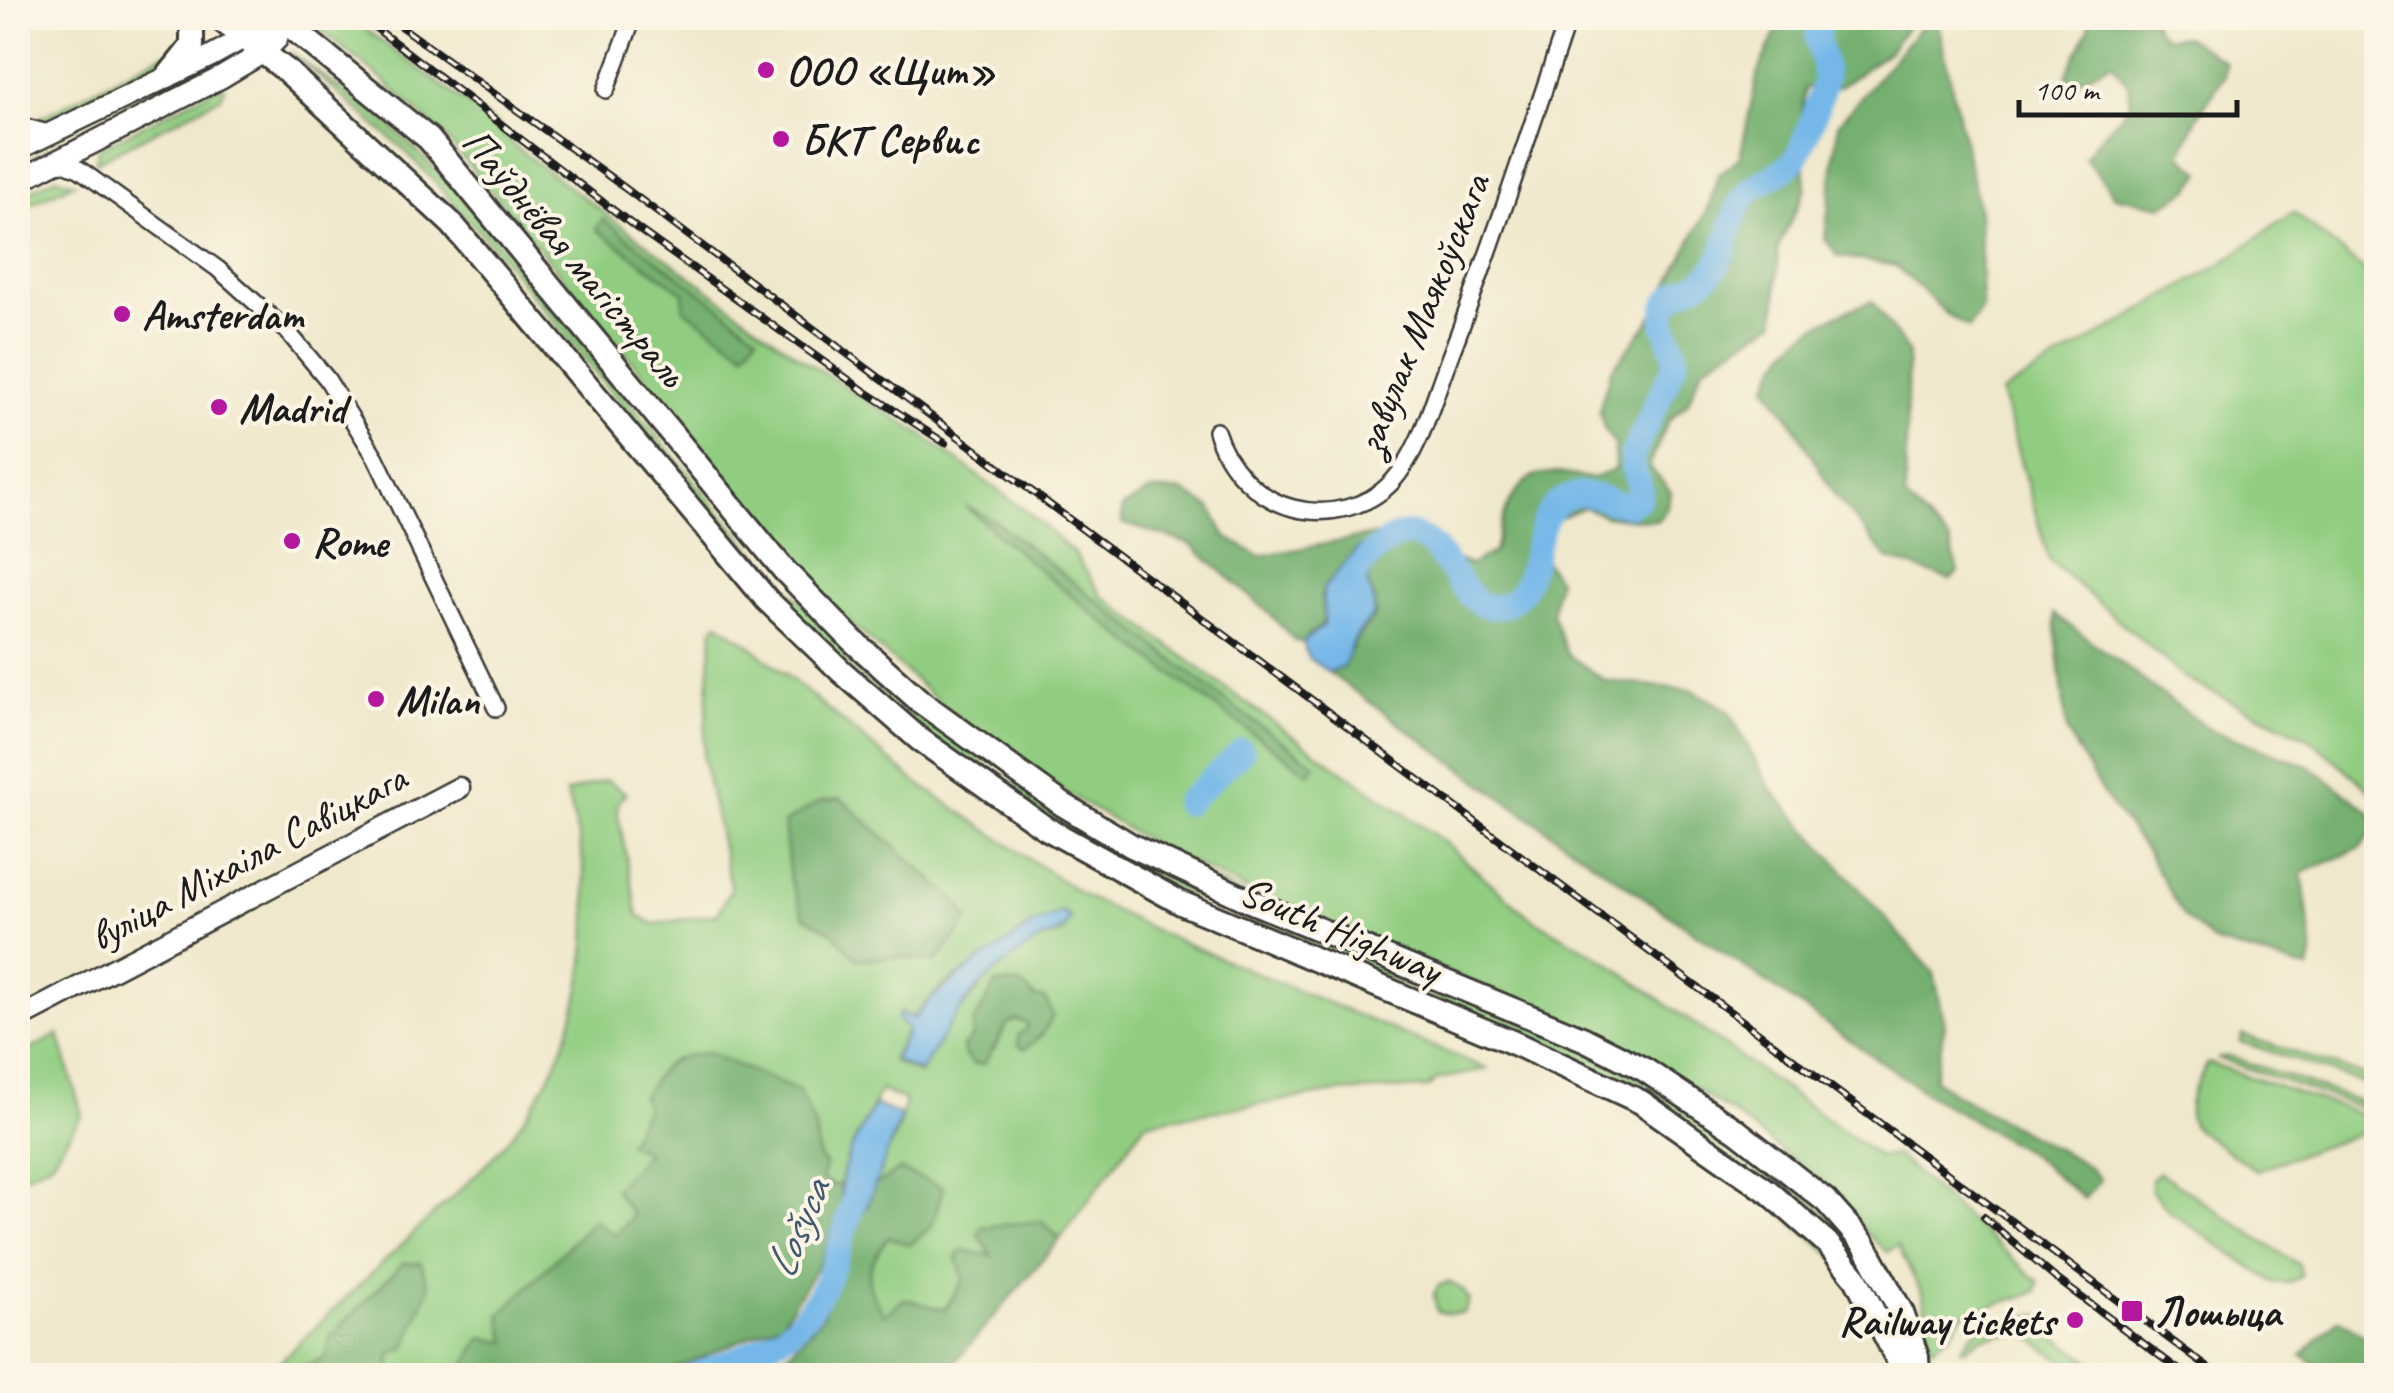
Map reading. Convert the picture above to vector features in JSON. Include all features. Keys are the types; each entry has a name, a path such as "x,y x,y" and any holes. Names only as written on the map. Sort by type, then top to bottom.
{"main road":[{"path":"168,76 192,46 192,18"},
{"path":"219,18 264,52"},
{"name":"South Highway","path":"280,18 429,139 784,570 852,640 921,702 1047,794 1132,846 1250,901 1584,1038 1645,1070 1736,1131 1826,1201 1864,1244 1902,1312 1917,1357 1918,1376"},
{"name":"South Highway","path":"264,52 452,224 767,600 919,739 1044,826 1181,903 1530,1050 1640,1102 1769,1192 1827,1243 1856,1278 1906,1376"}],"street":[{"path":"18,149 212,56 280,18 277,40 264,52 18,181"},
{"path":"606,90 633,18"},
{"name":"завулак Маякоўскага","path":"1216,431 1223,455 1238,474 1263,495 1287,507 1314,514 1336,511 1365,501 1392,482 1415,446 1483,270 1568,18"},
{"path":"18,125 48,133"},
{"path":"86,174 82,157 96,140"},
{"path":"48,165 69,164 86,174 218,268 287,331 327,379 376,458 496,708"},
{"name":"вуліца Міхаіла Савіцкага","path":"18,1019 459,788"}],"green space":[{"path":"305,18 350,18 496,125 514,146 802,359 918,432 1026,511 1073,552 1102,596 1443,841 1528,916 1608,962 1879,1157 1896,1155 2039,1282 2036,1292 1963,1315 1948,1336 1931,1348 1923,1296 1898,1246 1887,1252 1815,1176 1731,1112 1662,1068 1590,1030 1252,892 1157,847 1045,780 954,715 827,602 445,137 377,75"},
{"path":"1782,18 1914,18 1888,52 1840,87 1805,88 1801,124 1806,188 1778,248 1776,321 1703,367 1687,404 1668,421 1649,466 1671,492 1657,521 1606,516 1584,507 1544,524 1539,553 1558,580 1552,613 1567,654 1606,681 1692,690 1728,710 1770,788 1934,973 1945,1025 1934,1079 2088,1168 2100,1180 2084,1199 2030,1154 1929,1095 1561,840 1328,672 1342,668 1356,639 1375,615 1367,583 1371,549 1355,551 1321,595 1322,624 1303,642 1295,641 1267,611 1190,544 1122,523 1122,508 1150,491 1182,491 1211,508 1226,537 1260,556 1374,535 1416,542 1470,565 1494,552 1511,499 1529,480 1555,473 1590,478 1615,469 1614,444 1604,429 1599,410 1611,370 1647,325 1709,207 1718,175 1740,157 1758,72"},
{"path":"1928,18 1937,18 1979,212 1982,309 1969,328 1949,316 1896,266 1838,256 1825,239 1838,124"},
{"path":"2090,18 2152,18 2156,29 2167,38 2185,36 2225,62 2224,76 2196,119 2181,155 2201,172 2191,188 2162,206 2115,196 2085,158 2130,106 2128,84 2112,62 2075,83 2066,76"},
{"path":"177,52 168,64 47,128 26,125 163,54"},
{"path":"290,52 389,124 455,189 719,511 788,589 905,701 1042,803 1594,1055 1724,1132 1787,1179 1838,1227 1878,1288 1906,1354 1869,1286 1627,1084 1530,1038 1159,882 1015,798 947,749 840,658 750,564 498,253 433,180 401,147"},
{"path":"209,65 214,73 18,176 18,165"},
{"path":"221,85 225,88 221,97 96,162 98,149"},
{"path":"56,177 74,183 18,210 18,197"},
{"path":"2293,212 2376,280 2376,795 2309,738 2189,681 2049,560 2001,393 2224,262"},
{"path":"603,219 758,335 745,352 684,309 684,293 596,229"},
{"path":"1872,301 1908,352 1905,498 1950,542 1958,572 1951,580 1888,559 1836,497 1767,387 1784,354 1809,331"},
{"path":"965,506 996,522 1242,713 1316,765 1309,773 1177,678"},
{"path":"2054,614 2209,729 2311,767 2370,812 2376,828 2361,848 2302,873 2313,952 2309,970 2214,942 2183,916 2146,851 2104,796 2067,732"},
{"path":"718,623 751,646 916,782 1083,895 1160,933 1487,1069 1436,1080 1428,1088 1337,1092 1146,1122 1060,1239 1042,1221 992,1256 957,1258 964,1280 944,1310 904,1299 885,1316 870,1293 867,1268 888,1236 885,1181 872,1187 899,1126 905,1101 881,1090 848,1155 840,1185 830,1185 822,1179 815,1127 646,1108 643,1178 633,1215 613,1237 500,1315 508,1343 464,1366 463,1375 391,1375 390,1356 325,1358 282,1375 265,1376 482,1168 508,1140 543,1088 576,1007 584,965 585,879 566,793 606,780 626,793 617,809 638,915 654,924 717,914 731,889 703,758 713,629","holes":["840,799 955,900 969,919 936,962 901,957 858,959 833,933","1063,911 1071,918 1062,933 1037,941 993,973 954,1017 920,1074 892,1061 907,1029 897,1019 900,1012 913,1017 942,986 1031,925","1020,984 1036,998 1025,1049 1028,1024 1017,1020 1008,1023 994,1050 963,1047"]},
{"path":"841,799 955,900 969,920 936,962 901,957 857,959 833,933 804,916 790,880 784,823 821,801"},
{"path":"996,983 1020,984 1036,998 1045,998 1053,1016 1042,1035 1025,1049 1018,1045 1019,1034 1028,1024 1017,1020 1008,1023 984,1064 973,1064 963,1047 973,1037 973,1024"},
{"path":"59,1034 82,1115 51,1162 18,1179 18,1056"},
{"path":"2242,1035 2376,1079 2376,1087 2241,1042"},
{"path":"709,1053 800,1092 815,1127 818,1156 825,1164 822,1179 830,1185 840,1185 842,1203 821,1261 782,1322 662,1375 463,1376 464,1366 482,1338 507,1342 500,1315 594,1220 615,1235 633,1216 614,1189 647,1152 628,1143 646,1108 642,1097 668,1063"},
{"path":"2229,1056 2376,1107 2376,1113 2217,1058"},
{"path":"2208,1063 2376,1119 2376,1128 2256,1170 2194,1128 2189,1103"},
{"path":"899,1170 943,1187 932,1226 910,1245 888,1237 874,1258 869,1283 885,1315 904,1299 945,1310 964,1280 957,1258 962,1250 992,1256 978,1234 982,1227 1042,1221 1060,1239 944,1375 767,1376 821,1318 872,1187"},
{"path":"2159,1172 2299,1265 2301,1276 2289,1283 2273,1282 2169,1211 2151,1190 2151,1180"},
{"path":"403,1263 421,1263 429,1288 406,1347 390,1356 391,1375 282,1375 325,1358 331,1336"},
{"path":"1449,1282 1462,1289 1469,1300 1464,1313 1437,1311 1434,1294 1439,1285"},
{"path":"2040,1315 2045,1329 2109,1375 2082,1375 2025,1334 1982,1338 1961,1348 1977,1328"},
{"path":"2338,1319 2376,1344 2376,1375 2331,1375 2302,1355"}],"water":[{"path":"1359,547 1368,547 1374,557 1367,583 1374,612 1352,644 1342,668 1328,672 1308,658 1303,642 1324,625 1323,589"},
{"path":"1063,912 1070,919 1061,930 1024,950 973,993 920,1072 894,1060 908,1030 898,1019 901,1014 914,1019 932,998 980,960 1031,925"},
{"path":"875,1105 901,1116 866,1209 850,1208 842,1203 845,1164"}],"waterway":[{"name":"Lošyca","path":"1351,579 1380,547 1403,535 1422,538 1479,603 1496,607 1512,601 1523,588 1540,532 1559,502 1583,494 1628,505 1640,497 1633,454 1676,362 1665,324 1667,304 1698,283 1719,262 1738,208 1750,191 1786,168 1797,156 1824,83 1818,37 1820,18"},
{"name":"Lošyca","path":"1186,803 1242,751"},
{"name":"Lošyca","path":"693,1376 763,1347 802,1319 826,1282 862,1176"}],"railway":[{"path":"389,18 606,174 2219,1376"},
{"path":"364,19 638,229 863,390 945,443"},
{"path":"1984,1217 2054,1277 2187,1376"}],"place":[{"name":"ООО «Щит»","path":"766,70"},
{"name":"БКТ Сервис","path":"781,139"},
{"name":"Amsterdam","path":"122,314"},
{"name":"Madrid","path":"219,407"},
{"name":"Rome","path":"292,541"},
{"name":"Milan","path":"376,699"},
{"name":"Лошыца","path":"2132,1311"},
{"name":"Railway tickets","path":"2075,1320"}]}
